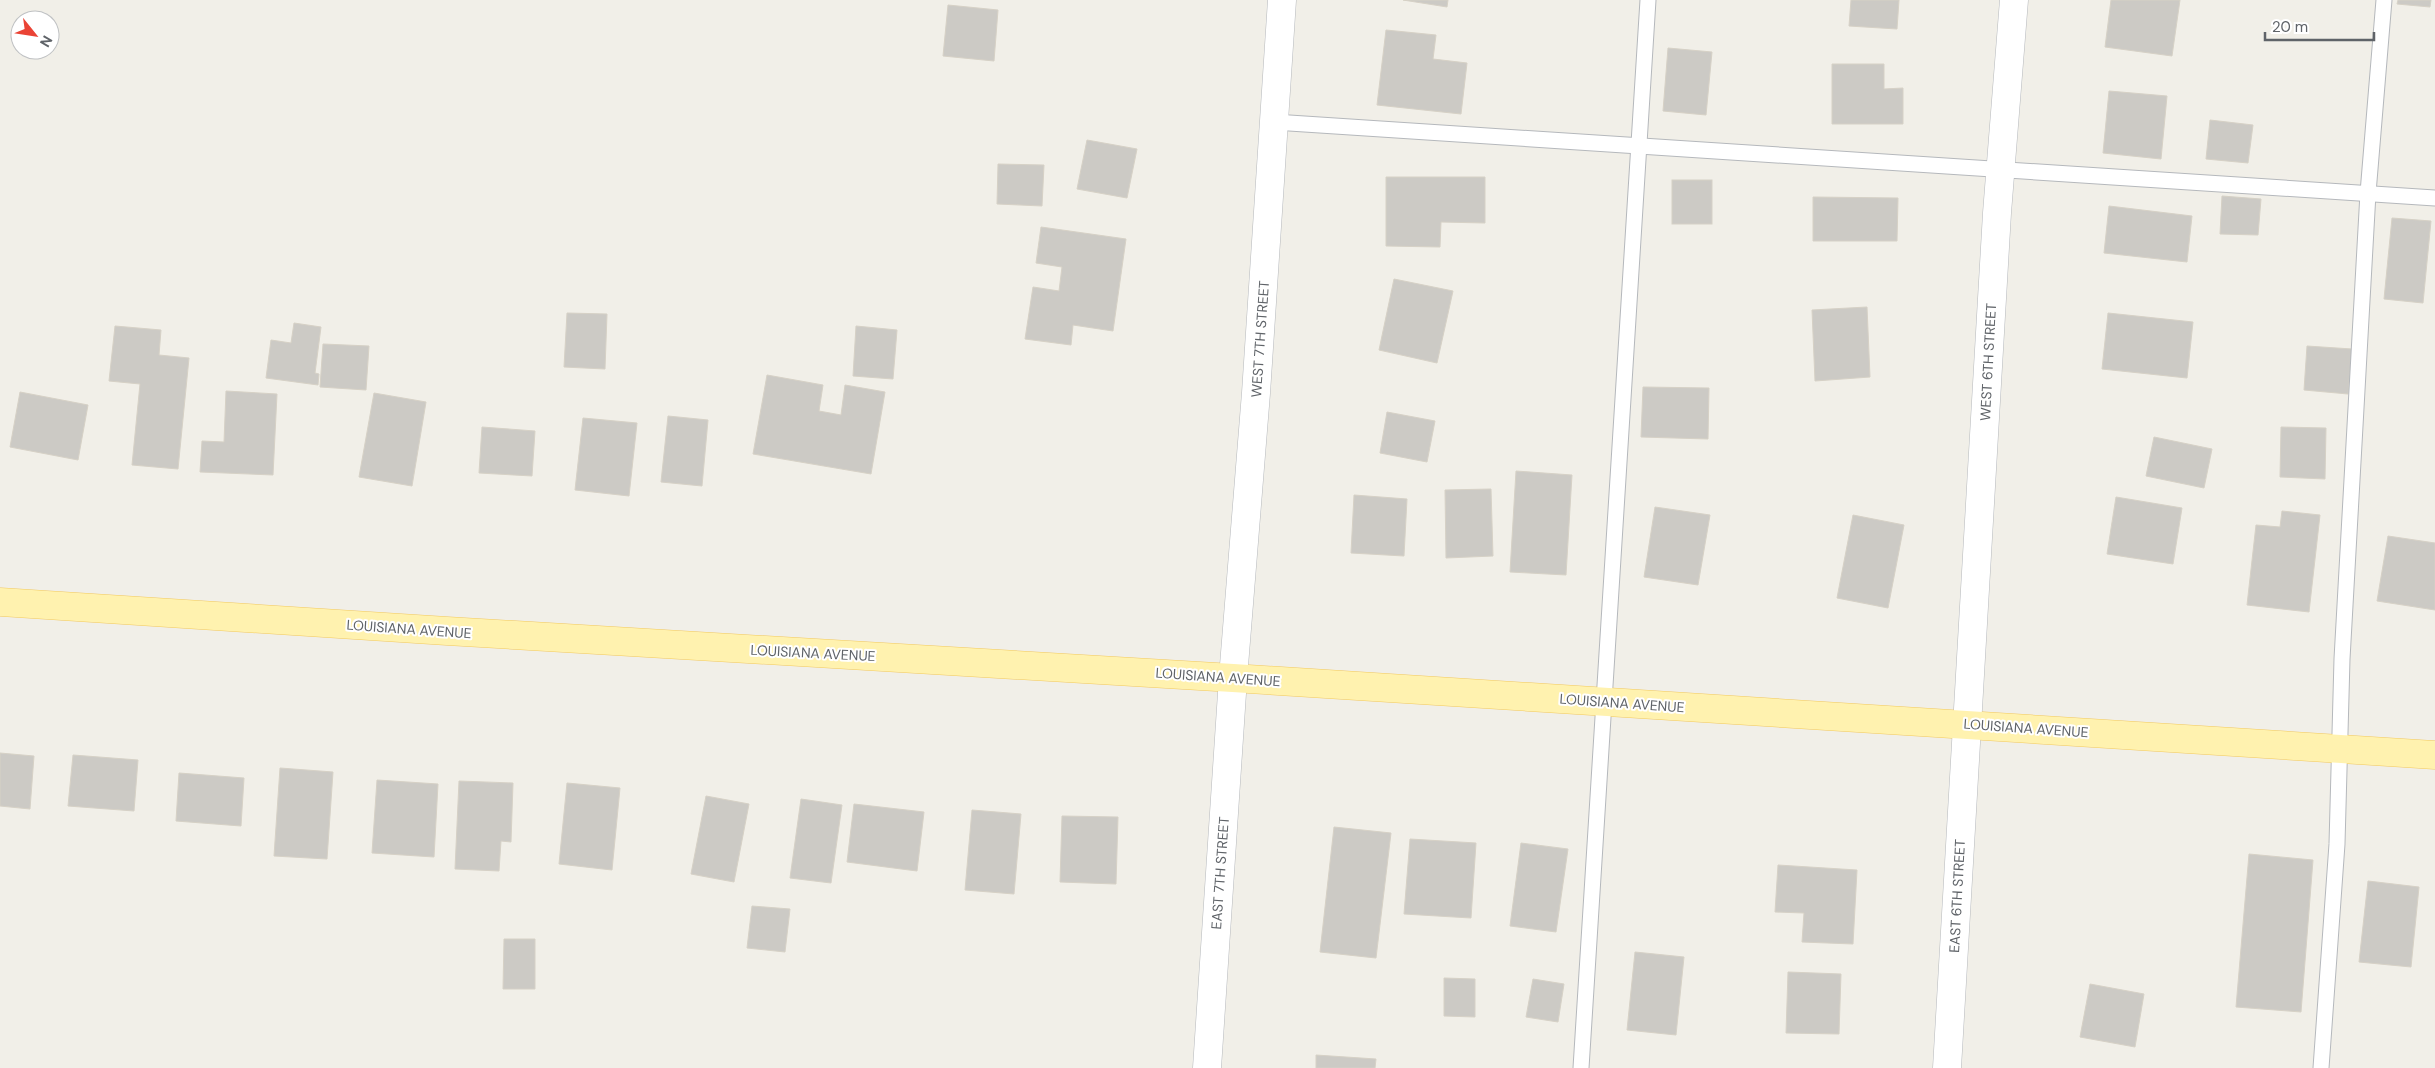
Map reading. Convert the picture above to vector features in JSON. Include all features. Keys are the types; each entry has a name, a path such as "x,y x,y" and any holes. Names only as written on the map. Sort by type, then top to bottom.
{"main road":[{"name":"LOUISIANA AVENUE","path":"0,602 1966,724 2435,755"}],"street":[{"name":"WEST 7TH STREET","path":"1232,678 1256,393 1282,0"},
{"name":"WEST 6TH STREET","path":"1966,724 2001,169 2014,0"},
{"name":"EAST 7TH STREET","path":"1208,1068 1232,678"},
{"name":"EAST 6TH STREET","path":"1947,1068 1966,724"}],"lane":[{"path":"1581,1068 1648,0"},
{"path":"2321,1068 2337,844 2342,659 2368,193 2384,0"},
{"path":"1274,122 2435,198"}],"building":[{"path":"1403,0 1448,0 1447,7"},
{"path":"1851,0 1899,0 1897,29 1849,26"},
{"path":"2111,0 2180,0 2172,56 2105,47"},
{"path":"2398,0 2431,0 2430,7 2397,4"},
{"path":"948,5 998,10 994,61 943,56"},
{"path":"1386,30 1436,35 1433,59 1467,63 1461,114 1377,105"},
{"path":"1668,48 1712,52 1706,115 1663,111"},
{"path":"1832,64 1884,64 1884,89 1903,88 1903,124 1832,124"},
{"path":"2109,91 2167,96 2161,159 2103,153"},
{"path":"2210,120 2253,125 2248,163 2206,159"},
{"path":"1087,140 1137,149 1127,198 1077,189"},
{"path":"998,164 1044,165 1042,206 997,204"},
{"path":"1386,177 1485,177 1485,223 1441,222 1440,247 1386,246"},
{"path":"1672,180 1712,180 1712,224 1672,224"},
{"path":"2222,196 2261,199 2258,235 2220,234"},
{"path":"1813,197 1898,198 1897,241 1813,241"},
{"path":"2109,206 2192,216 2187,262 2104,253"},
{"path":"2392,218 2431,221 2423,303 2384,299"},
{"path":"1041,227 1126,239 1113,331 1073,325 1071,345 1025,339 1033,287 1059,291 1062,267 1036,263"},
{"path":"1394,279 1453,291 1437,363 1379,350"},
{"path":"1867,307 1870,377 1815,381 1812,310"},
{"path":"567,313 607,314 605,369 564,367"},
{"path":"2108,313 2193,322 2187,378 2102,369"},
{"path":"294,323 321,327 315,373 319,374 318,385 266,378 271,340 291,343"},
{"path":"115,326 161,330 159,355 189,358 178,469 132,465 140,384 109,381"},
{"path":"856,326 897,330 893,379 853,376"},
{"path":"323,344 369,346 366,390 320,387"},
{"path":"2307,346 2352,349 2348,394 2304,390"},
{"path":"767,375 823,385 819,411 841,415 845,385 885,392 871,474 753,454"},
{"path":"1643,387 1709,388 1708,439 1641,437"},
{"path":"226,391 277,394 273,475 200,472 202,441 224,442"},
{"path":"20,392 88,405 78,460 10,447"},
{"path":"374,393 426,402 412,486 359,477"},
{"path":"1387,412 1435,421 1427,462 1380,453"},
{"path":"668,416 708,420 702,486 661,482"},
{"path":"583,418 637,423 629,496 575,490"},
{"path":"482,427 535,431 532,476 479,473"},
{"path":"2281,427 2326,428 2325,479 2280,477"},
{"path":"2154,437 2212,449 2204,488 2146,476"},
{"path":"1516,471 1572,475 1566,575 1510,572"},
{"path":"1491,489 1493,556 1446,558 1445,490"},
{"path":"1354,495 1407,499 1404,556 1351,553"},
{"path":"2116,497 2182,508 2173,564 2107,554"},
{"path":"1655,507 1710,515 1698,585 1644,577"},
{"path":"2282,511 2320,515 2309,612 2247,605 2256,525 2280,527"},
{"path":"1853,515 1904,525 1888,608 1837,598"},
{"path":"2388,536 2435,543 2435,610 2377,601"},
{"path":"0,753 34,756 30,809 0,806"},
{"path":"73,755 138,760 134,811 68,806"},
{"path":"280,768 333,772 327,859 274,856"},
{"path":"179,773 244,778 241,826 176,821"},
{"path":"377,780 438,784 434,857 372,853"},
{"path":"459,781 513,783 511,842 501,841 499,871 455,869"},
{"path":"567,783 620,788 612,870 559,864"},
{"path":"706,796 749,804 734,882 691,874"},
{"path":"801,799 842,805 831,883 790,878"},
{"path":"854,804 924,812 917,871 847,862"},
{"path":"972,810 1021,814 1014,894 965,890"},
{"path":"1062,816 1118,817 1116,884 1060,882"},
{"path":"1334,827 1391,833 1376,958 1320,952"},
{"path":"1410,839 1476,843 1471,918 1404,914"},
{"path":"1521,843 1568,849 1556,932 1510,926"},
{"path":"2249,854 2313,860 2301,1012 2236,1007"},
{"path":"1778,865 1857,870 1853,944 1802,942 1804,913 1775,912"},
{"path":"2368,881 2419,887 2411,967 2359,962"},
{"path":"752,906 790,909 785,952 747,948"},
{"path":"504,939 535,939 535,989 503,989"},
{"path":"1635,952 1684,957 1676,1035 1627,1030"},
{"path":"1788,972 1841,974 1839,1034 1786,1033"},
{"path":"1444,978 1475,979 1475,1017 1444,1016"},
{"path":"1533,979 1564,984 1558,1022 1526,1017"},
{"path":"2090,984 2144,994 2135,1047 2080,1037"},
{"path":"1316,1055 1376,1059 1375,1068 1316,1068"}]}
